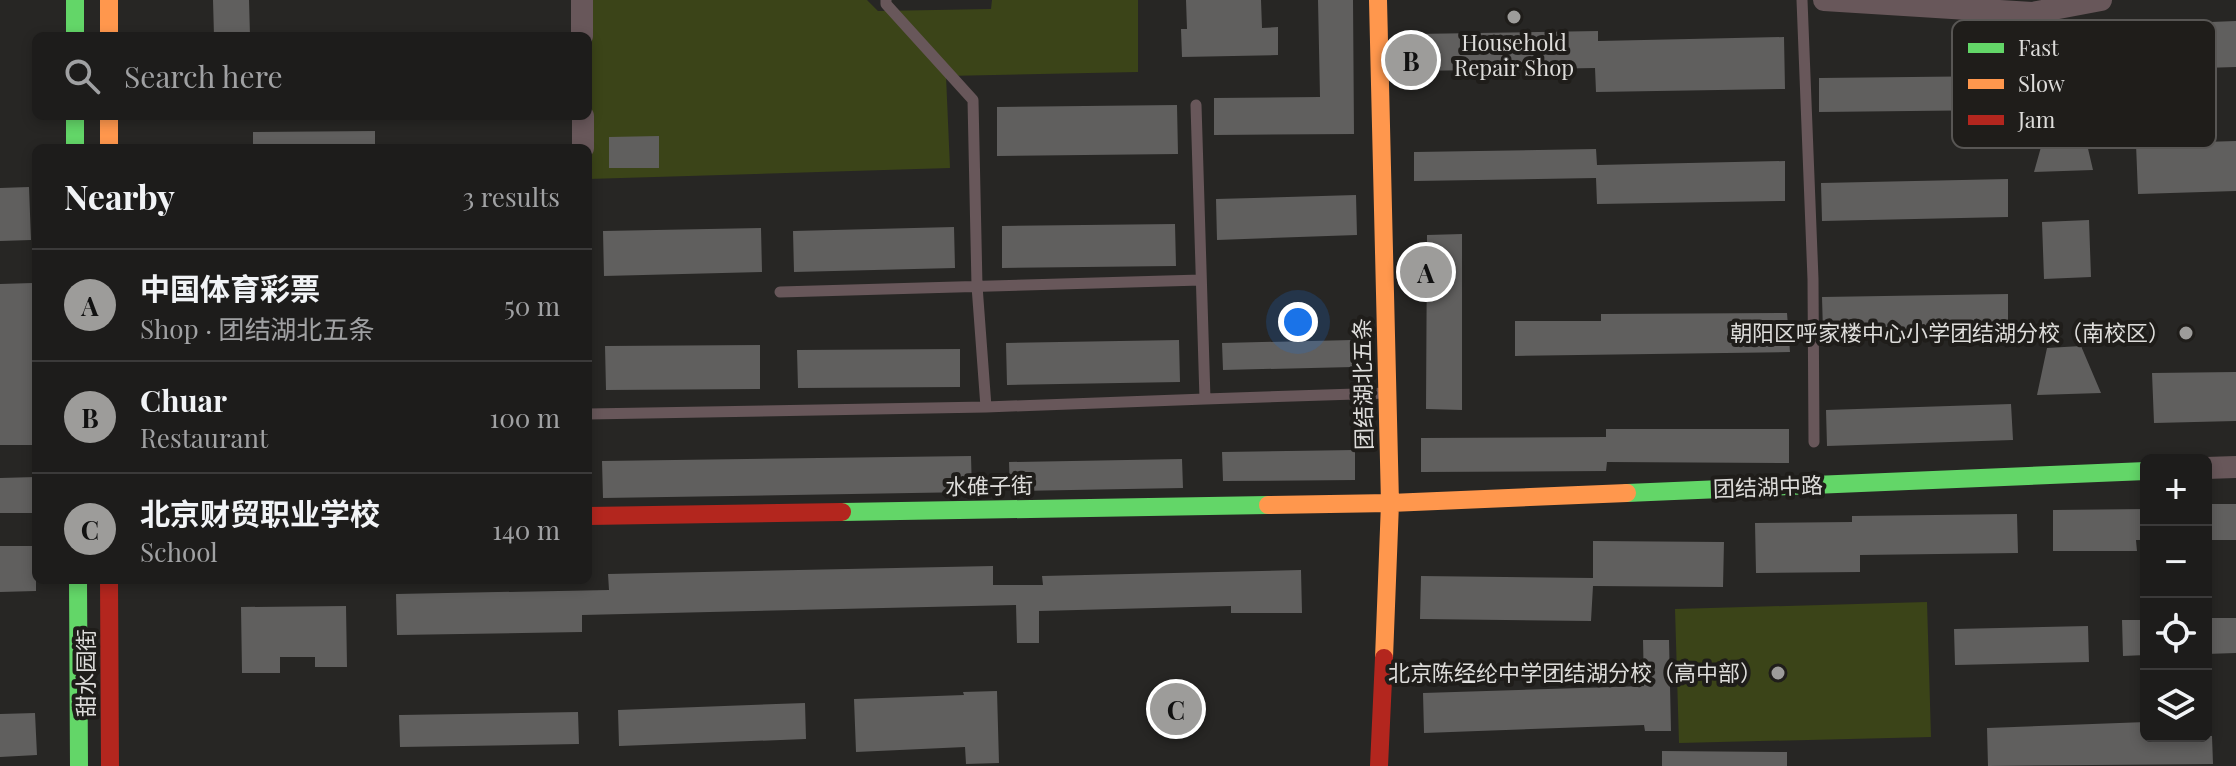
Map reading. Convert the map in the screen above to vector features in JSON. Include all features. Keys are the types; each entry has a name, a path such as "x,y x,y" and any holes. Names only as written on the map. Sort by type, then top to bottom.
{"street":[{"path":"75,0 75,32"},
{"path":"109,0 109,32"},
{"path":"582,0 582,32"},
{"name":"团结湖北五条","path":"1378,0 1390,503 1379,766"},
{"path":"1824,0 2032,13 2101,0"},
{"path":"75,120 75,144"},
{"path":"109,120 109,144"},
{"path":"583,120 583,144"},
{"path":"2212,468 2236,467"},
{"name":"团结湖中路","path":"1390,503 2140,471"},
{"name":"水碓子街","path":"592,516 1390,503"},
{"name":"甜水园街","path":"78,584 79,766"},
{"name":"甜水园街","path":"109,584 110,766"}],"lane":[{"path":"886,0 886,4 973,100 977,286 986,407"},
{"path":"1802,0 1813,279 1814,442"},
{"path":"1196,105 1205,399"},
{"path":"780,292 1201,280"},
{"path":"592,414 986,407 1387,393"}],"green space":[{"path":"574,0 867,0 878,11 991,9 992,0 1138,0 1138,72 946,76 950,168 592,179 588,120 592,120 592,32 586,32"},
{"name":"北京陈经纶中学团结湖分校（高中部）","path":"1927,602 1931,737 1679,743 1675,609"}],"building":[{"path":"213,0 249,0 250,32 214,32"},
{"path":"1186,0 1261,0 1262,28 1278,27 1278,55 1182,57 1181,29 1187,29"},
{"path":"1318,0 1353,0 1354,134 1214,135 1214,98 1320,97"},
{"path":"2236,21 2236,67 2216,68 2216,22"},
{"path":"1598,31 1598,41 1784,37 1785,89 1596,92 1595,68 1414,71 1414,34"},
{"path":"1952,77 1952,111 1819,112 1819,78"},
{"path":"1177,105 1178,154 997,156 997,107"},
{"path":"375,131 375,144 253,144 253,132"},
{"path":"659,136 659,168 609,168 609,137"},
{"path":"2236,141 2236,191 2138,194 2136,148 2216,148 2216,142"},
{"path":"2041,148 2088,148 2093,170 2034,172"},
{"path":"1596,149 1597,165 1785,161 1785,201 1597,204 1596,178 1414,181 1414,152"},
{"path":"2008,179 2008,217 1822,221 1821,183"},
{"path":"29,187 31,240 0,241 0,188"},
{"path":"1356,195 1357,235 1217,240 1216,199"},
{"path":"2089,220 2091,277 2044,279 2042,222"},
{"path":"1175,224 1176,266 1002,268 1002,226"},
{"path":"954,227 955,268 794,272 793,231"},
{"path":"761,228 762,272 604,276 603,231"},
{"path":"1462,234 1462,410 1426,409 1427,235"},
{"path":"32,283 32,445 0,445 0,284"},
{"path":"2008,294 2008,328 1823,332 1822,297"},
{"path":"1787,313 1790,352 1515,356 1515,321 1601,321 1601,314"},
{"path":"1179,340 1180,382 1007,385 1006,343"},
{"path":"1352,340 1353,367 1223,370 1222,343"},
{"path":"760,345 760,389 606,390 605,346"},
{"path":"2081,346 2101,393 2037,395 2047,348"},
{"path":"960,349 960,387 798,388 797,350"},
{"path":"2236,372 2236,421 2154,423 2152,373"},
{"path":"2011,404 2013,440 1827,446 1826,410"},
{"path":"1606,429 1789,429 1789,463 1607,462 1606,471 1421,472 1421,438 1606,437"},
{"path":"1355,450 1355,480 1223,481 1222,452"},
{"path":"971,456 972,492 603,498 602,461"},
{"path":"1182,459 1183,488 1010,491 1009,462"},
{"path":"32,477 32,513 0,513 0,478"},
{"path":"2212,504 2236,504 2236,540 2212,540"},
{"path":"2140,509 2137,551 2053,551 2053,510"},
{"path":"2017,514 2018,553 1860,555 1860,572 1756,573 1755,523 1852,522 1852,516"},
{"path":"1593,541 1724,542 1723,587 1593,586 1591,621 1420,619 1421,576 1593,578"},
{"path":"0,546 32,546 32,584 36,584 36,591 0,592"},
{"path":"993,566 993,585 1043,585 1042,576 1301,570 1302,613 1231,613 1231,606 1039,611 1039,643 1017,643 1016,605 582,615 582,632 397,635 396,594 609,590 608,574"},
{"path":"346,606 347,667 315,667 315,657 280,657 280,673 242,673 241,607"},
{"path":"2212,618 2236,618 2236,653 2212,654"},
{"path":"2122,620 2140,620 2140,655 2123,656"},
{"path":"2088,626 2089,662 1955,665 1954,629"},
{"path":"1643,640 1669,640 1671,731 1645,731 1644,725 1424,733 1423,693 1644,686"},
{"path":"997,691 999,763 966,764 965,747 856,752 854,699"},
{"path":"805,703 806,739 619,746 618,710"},
{"path":"578,712 579,744 400,747 399,715"},
{"path":"35,713 37,755 0,757 0,714"},
{"path":"2140,722 2140,742 2212,742 2212,736 2213,764 1988,766 1987,728"},
{"path":"1662,751 1787,752 1787,766 1662,766"}],"traffic: fast":[{"path":"75,0 75,32"},
{"path":"75,120 75,144"},
{"path":"1627,493 2140,471"},
{"path":"842,512 1268,505"},
{"path":"78,584 79,766"}],"traffic: slow":[{"path":"109,0 109,32"},
{"path":"1378,0 1390,503 1384,658"},
{"path":"109,120 109,144"},
{"path":"1268,505 1627,493"}],"traffic: jam":[{"path":"592,516 842,512"},
{"path":"109,584 110,766"},
{"path":"1379,766 1384,658"}],"place":[{"name":"Household Repair Shop","path":"1514,17"},
{"name":"Chuar","path":"1411,60"},
{"name":"中国体育彩票","path":"1426,272"},
{"name":"朝阳区呼家楼中心小学团结湖分校（南校区）","path":"2186,333"},
{"name":"北京陈经纶中学团结湖分校（高中部）","path":"1778,673"},
{"name":"北京财贸职业学校","path":"1176,709"}]}
